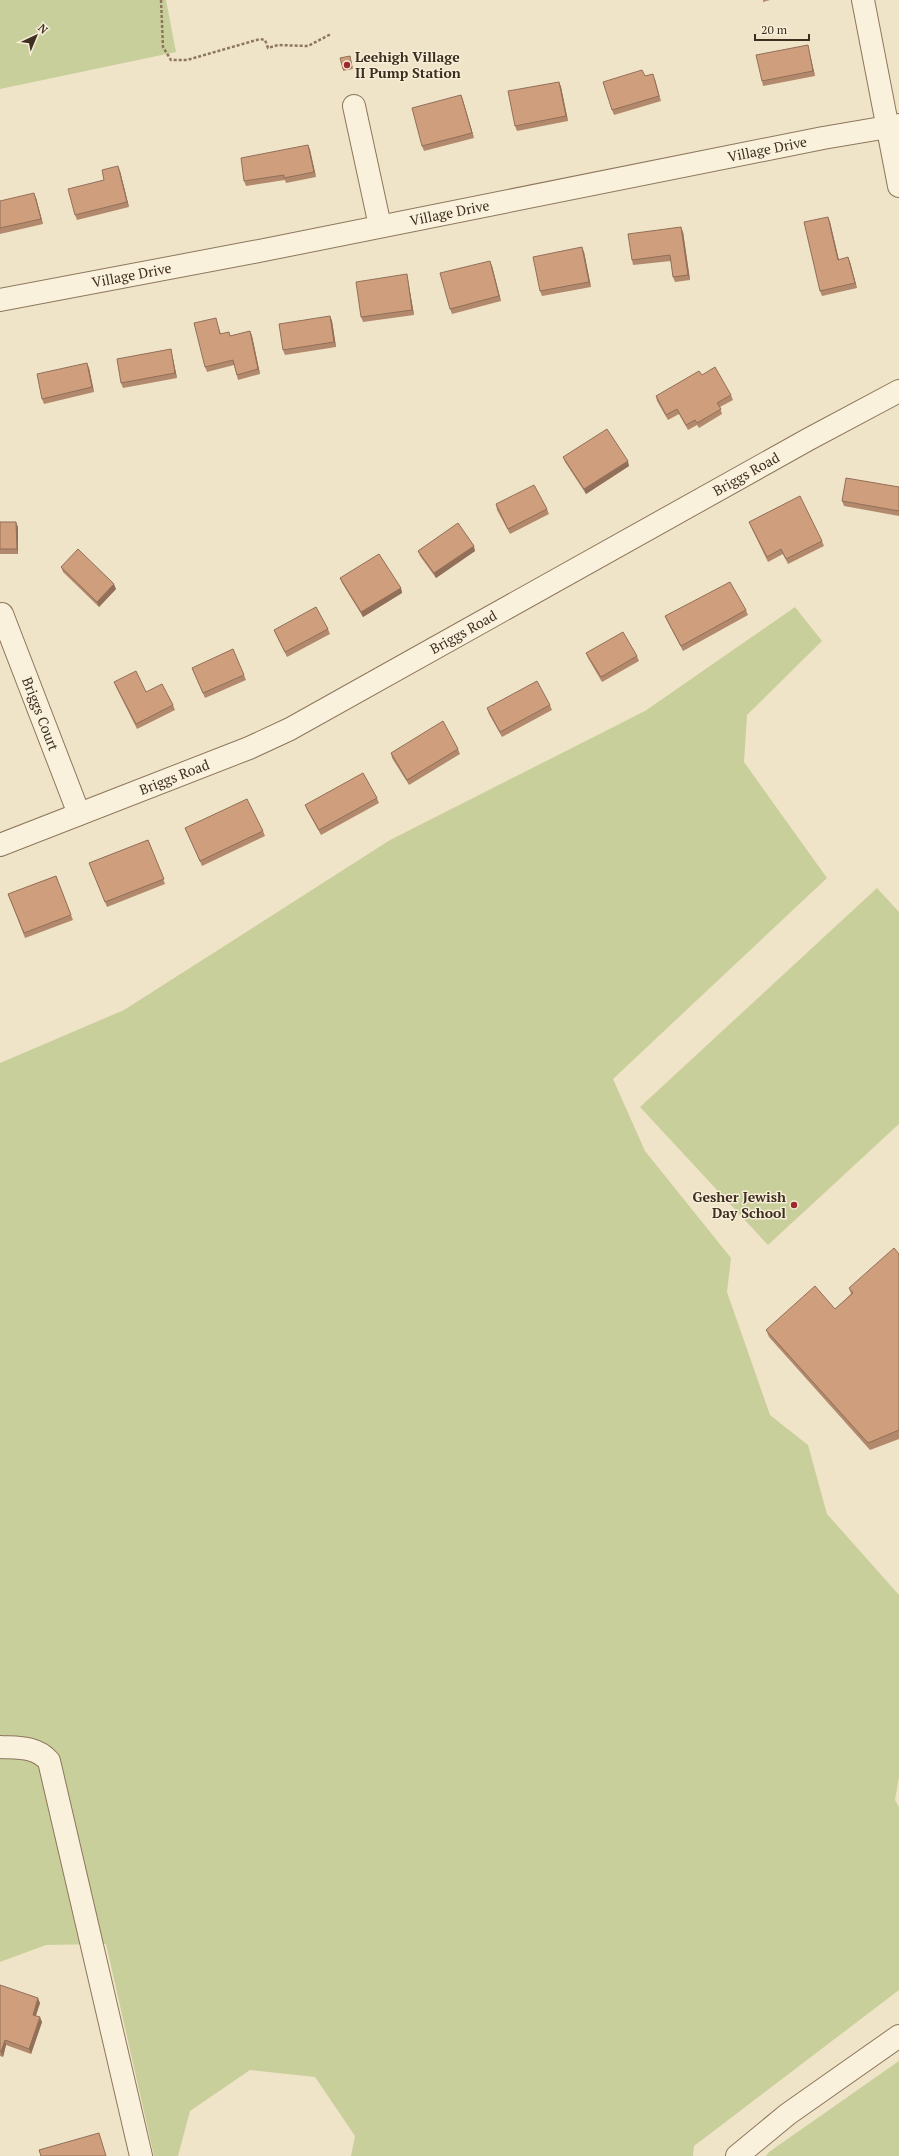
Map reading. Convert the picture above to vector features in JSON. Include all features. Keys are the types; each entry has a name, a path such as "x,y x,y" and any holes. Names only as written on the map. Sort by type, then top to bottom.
{"street":[{"path":"863,0 893,126 899,186"},
{"path":"354,106 380,226"},
{"name":"Village Drive","path":"0,300 815,139 893,126"},
{"name":"Briggs Road","path":"6,842 249,748 290,729 809,439 899,391"},
{"name":"Briggs Court","path":"2,614 79,814"},
{"path":"0,1747 30,1748 41,1752 49,1761 141,2156"},
{"path":"737,2156 788,2114 899,2036"}],"path":[{"path":"161,0 163,47 171,60 187,60 260,39 265,40 268,48 278,45 294,44 303,46 331,34"}],"green space":[{"path":"0,0 166,0 176,52 0,89"},
{"path":"795,607 822,641 747,715 744,762 827,878 613,1079 645,1151 731,1258 727,1292 770,1415 808,1445 827,1514 899,1595 899,1777 895,1800 899,1807 899,1990 694,2146 693,2156 351,2156 355,2136 315,2077 250,2070 190,2111 178,2156 154,2156 106,1944 46,1945 0,1962 0,1063 124,1010 390,840 645,711"},
{"path":"877,888 899,912 899,1124 768,1245 640,1107"},
{"path":"899,2061 899,2156 766,2156 769,2152"}],"building":[{"path":"808,45 813,71 762,81 756,55"},
{"name":"Leehigh Village II Pump Station","path":"350,56 352,67 343,69 340,58"},
{"path":"642,70 645,76 653,74 659,96 612,110 603,82"},
{"path":"559,82 566,116 515,126 508,91"},
{"path":"461,95 472,133 422,146 412,108"},
{"path":"308,145 314,172 284,178 284,175 244,181 241,158"},
{"path":"118,166 127,202 75,215 68,189 104,180 102,170"},
{"path":"34,193 41,219 0,228 0,201"},
{"path":"828,217 838,260 848,257 855,283 820,291 804,222"},
{"path":"681,227 688,275 673,277 670,255 632,260 628,234"},
{"path":"582,247 589,282 540,291 533,257"},
{"path":"490,261 499,296 450,309 440,273"},
{"path":"407,274 412,310 361,317 356,282"},
{"path":"330,316 334,342 283,350 279,324"},
{"path":"216,318 220,334 229,332 230,336 250,331 258,369 237,375 233,360 205,367 194,323"},
{"path":"171,349 175,373 121,383 117,359"},
{"path":"87,363 92,387 42,399 37,374"},
{"path":"715,367 731,395 717,403 721,409 697,423 695,420 686,425 677,409 666,415 656,396 699,371 702,375"},
{"path":"607,429 628,461 584,489 563,457"},
{"path":"846,478 899,487 899,511 842,501"},
{"path":"534,485 547,509 508,529 496,504"},
{"path":"800,496 822,541 786,559 781,549 767,557 749,522"},
{"path":"0,522 16,522 17,549 0,549"},
{"path":"458,523 474,546 434,573 418,551"},
{"path":"78,549 114,584 97,602 61,567"},
{"path":"379,554 401,588 361,612 340,578"},
{"path":"730,582 746,610 681,646 665,616"},
{"path":"316,607 328,629 285,652 274,630"},
{"path":"623,632 637,656 601,677 586,653"},
{"path":"233,649 244,675 203,693 192,668"},
{"path":"136,671 146,692 162,684 173,705 136,724 114,682"},
{"path":"537,681 550,705 500,732 487,708"},
{"path":"443,721 458,749 407,780 391,753"},
{"path":"363,773 377,798 319,830 305,805"},
{"path":"247,799 263,831 200,861 185,828"},
{"path":"148,840 164,879 105,902 89,863"},
{"path":"56,876 71,915 24,933 8,894"},
{"path":"894,1248 899,1254 899,1430 868,1443 766,1330 815,1286 835,1309 853,1293 849,1288"},
{"path":"0,1985 38,1998 33,2015 40,2017 29,2049 5,2040 1,2052 0,2051"},
{"path":"99,2133 106,2156 41,2156 39,2150"}],"place":[{"name":"Leehigh Village II Pump Station","path":"347,65"},
{"name":"Gesher Jewish Day School","path":"794,1205"}]}
